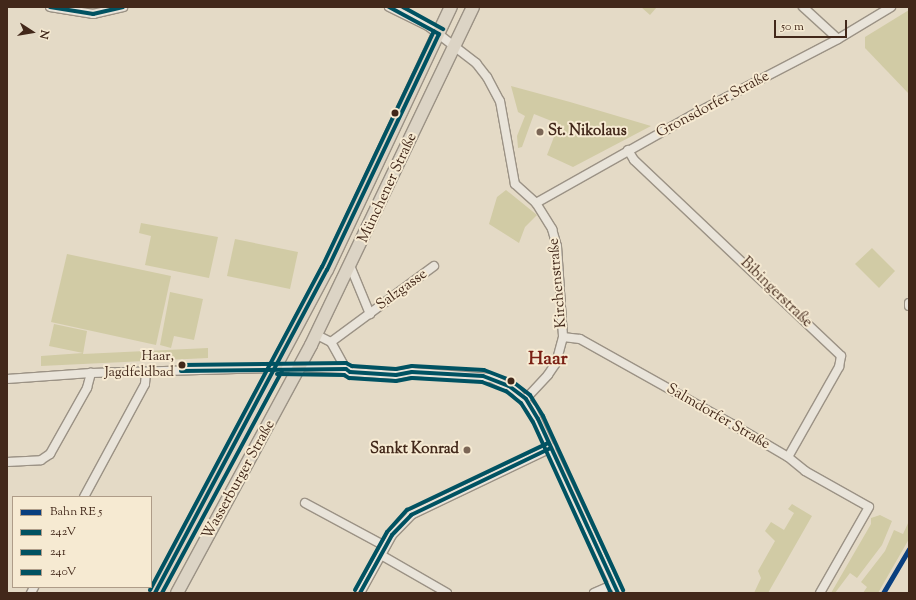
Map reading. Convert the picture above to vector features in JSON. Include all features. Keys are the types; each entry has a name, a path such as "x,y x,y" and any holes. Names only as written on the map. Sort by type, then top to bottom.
{"main road":[{"name":"Münchener Straße","path":"277,368 327,270 451,7"},
{"name":"Münchener Straße","path":"300,367 350,268 473,7"},
{"name":"Wasserburger Straße","path":"178,593 300,367"},
{"name":"Wasserburger Straße","path":"155,593 277,368"}],"street":[{"path":"50,7 93,14 123,7"},
{"name":"Kirchenstraße","path":"389,7 428,26 476,63 494,88 506,122 512,178 515,184 536,203 552,229 557,246 563,337 556,363 548,375 526,399"},
{"path":"803,7 838,39"},
{"name":"Gronsdorfer Straße","path":"536,203 628,150 838,39 891,7"},
{"name":"Bibingerstraße","path":"628,150 634,160 841,356 839,367 788,457"},
{"name":"Salzgasse","path":"331,342 434,266"},
{"name":"Salzgasse","path":"350,268 370,314"},
{"path":"317,335 331,342 346,369"},
{"name":"Salmdorfer Straße","path":"563,337 580,339 788,457 806,471 869,507 820,593"},
{"path":"7,380 91,374 300,367 346,369 350,372 396,375 412,372 483,376 509,386 526,399 551,448 618,593"},
{"path":"85,496 145,384 146,372"},
{"path":"7,462 42,460 50,454 87,388 91,374"},
{"path":"360,593 392,535 411,514 551,448"},
{"path":"305,502 385,546"},
{"path":"381,555 447,593"},
{"path":"594,593 614,584"}],"shaded area":[{"path":"641,7 657,7 650,15"},
{"path":"909,10 909,94 865,48 865,37"},
{"path":"511,86 651,126 573,167 547,155 559,124 534,114 522,147 518,148 517,136 525,116 518,112"},
{"path":"506,190 537,215 525,227 519,243 489,224 497,197"},
{"path":"141,223 218,237 209,278 145,265 151,236 139,233"},
{"path":"235,239 298,252 290,289 227,276"},
{"path":"872,248 895,271 879,288 855,264"},
{"path":"67,254 171,276 156,345 51,322"},
{"path":"170,292 203,299 194,340 174,336 171,348 160,345"},
{"path":"54,324 87,331 83,354 208,348 208,358 41,366 41,356 83,353 49,346"},
{"path":"792,504 812,516 768,593 754,593 761,578 758,571 775,541 765,531 771,522 784,530 794,513 788,509"},
{"path":"880,515 892,521 882,545 857,578 850,573 835,593 831,593 871,524 871,518"},
{"path":"909,521 909,539 878,593 863,593 867,587 861,582 885,551 894,530 903,534"}],"transit line":[{"name":"242V","path":"50,7 93,14 123,7"},
{"name":"242V","path":"389,7 439,34"},
{"name":"240V","path":"403,7 443,29"},
{"name":"240V","path":"152,586 322,267 434,31"},
{"name":"242V","path":"155,593 327,270 439,34"},
{"name":"240V","path":"181,365 346,363 352,366 396,369 412,366 484,370 512,381 530,395 543,416 623,590"},
{"name":"242V","path":"181,371 346,369 350,372 396,375 412,372 483,376 509,386 526,399 538,419 618,593"},
{"name":"241","path":"162,593 282,371"},
{"name":"241","path":"277,374 344,375 349,378 396,381 412,378 482,382 506,391 521,403 533,422 611,593"},
{"name":"240V","path":"355,590 387,532 407,510 548,443"},
{"name":"242V","path":"360,593 392,535 411,515 551,448"},
{"path":"883,593 909,549"}],"place":[{"name":"St. Nikolaus","path":"540,132"},
{"name":"Haar, Jagdfeldbad","path":"182,365"},
{"name":"Sankt Konrad","path":"467,450"}],"district":[{"name":"Haar","path":"548,360"}]}
